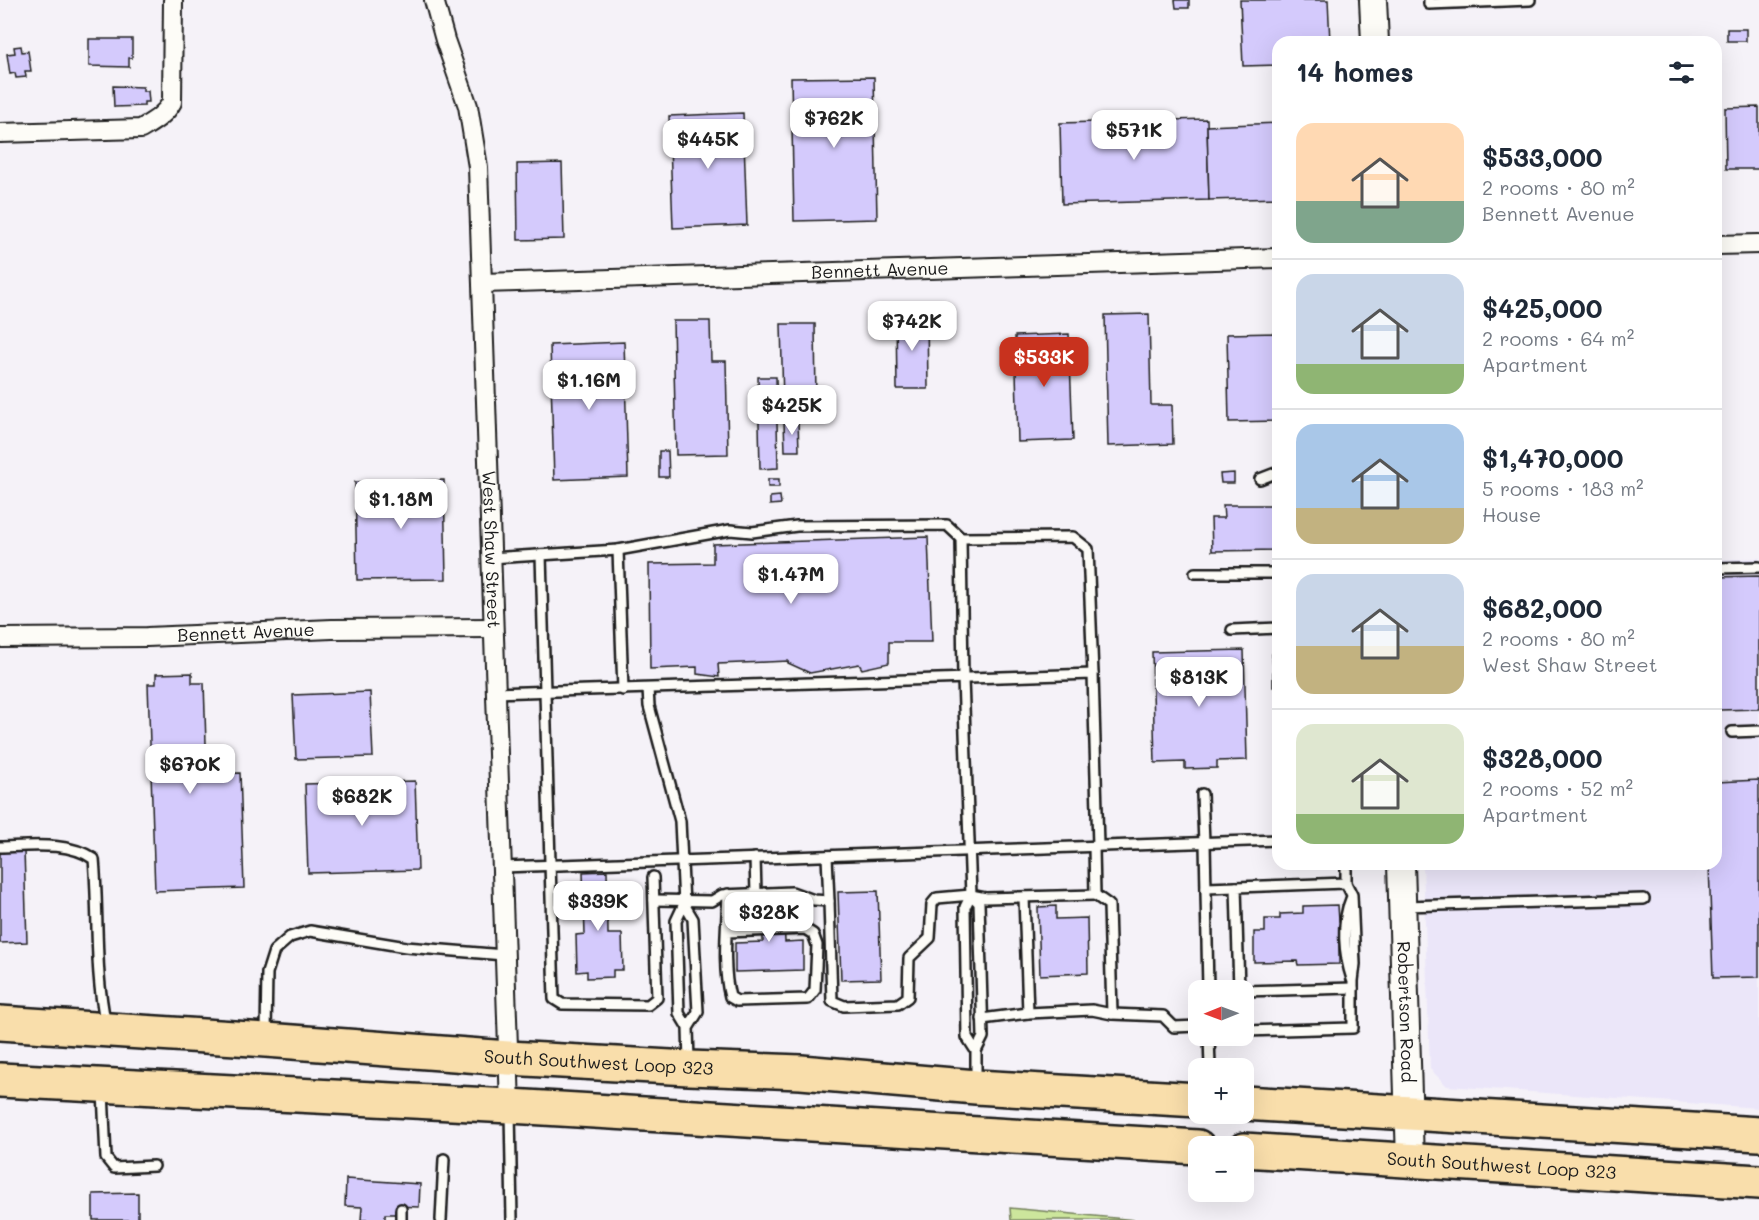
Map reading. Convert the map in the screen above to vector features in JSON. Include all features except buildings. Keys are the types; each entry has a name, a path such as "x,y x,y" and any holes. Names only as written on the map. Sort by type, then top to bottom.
{"highway":[{"name":"South Southwest Loop 323","path":"0,1023 508,1058 801,1072 976,1087 1188,1099"},
{"path":"0,1080 510,1106 1188,1146"},
{"path":"1254,1104 1759,1134"},
{"name":"South Southwest Loop 323","path":"1254,1151 1759,1182"}],"street":[{"path":"0,133 141,129 167,111 172,102 172,0"},
{"name":"West Shaw Street","path":"434,0 462,88 472,127 477,167 510,1106"},
{"path":"1373,0 1375,36"},
{"path":"1722,245 1759,244"},
{"name":"Bennett Avenue","path":"482,283 1272,258"},
{"name":"Bennett Avenue","path":"0,638 147,637 332,629 493,628"},
{"name":"Robertson Road","path":"1401,870 1410,1161"}],"lane":[{"path":"1429,0 1429,4 1530,0"},
{"path":"1260,479 1272,474"},
{"path":"491,558 618,550 730,530 752,532 797,526 947,525 961,538 1073,537 1088,549 1093,674 1095,895"},
{"path":"961,538 963,679 971,895 965,907 967,1037 976,1050"},
{"path":"618,550 623,690"},
{"path":"541,555 554,999 562,1004 648,1005 657,998 653,877"},
{"path":"1722,568 1759,567"},
{"path":"1195,573 1272,573"},
{"path":"1232,630 1272,628"},
{"path":"495,693 1093,674"},
{"path":"648,689 649,706 678,807 684,902 693,919 698,1012 688,1028"},
{"path":"1732,732 1759,731"},
{"path":"1202,794 1208,980"},
{"path":"502,867 1272,840"},
{"path":"0,847 71,848 94,860 97,960 101,1003 107,1030"},
{"path":"827,856 832,1001 844,1006 898,1004 908,997 909,958 930,938 932,904 938,898 971,895 986,898 1095,895 1109,905 1112,1014"},
{"path":"755,858 756,893"},
{"path":"1254,1031 1353,1028 1355,964 1353,895 1346,883 1346,870"},
{"path":"1206,888 1346,883"},
{"path":"1236,887 1240,980"},
{"path":"654,900 712,901 728,894 792,892 814,900 829,901"},
{"path":"727,932 805,929 813,934 817,945 815,990 808,999 737,1001 730,997 728,986 727,932 728,894"},
{"path":"971,895 979,903 983,1037 976,1050 976,1087"},
{"path":"1024,897 1028,1012"},
{"path":"1403,906 1644,899"},
{"path":"684,902 676,921 679,1013 688,1028 688,1068"},
{"path":"266,1040 267,973 274,951 290,937 310,931 406,947 504,955"},
{"path":"1254,990 1353,985"},
{"path":"982,1018 1028,1012 1092,1010 1112,1014 1163,1016 1174,1026 1188,1026"},
{"path":"102,1086 106,1158 114,1168 154,1166"},
{"path":"510,1106 512,1220"},
{"path":"441,1220 444,1159"},
{"path":"401,1209 401,1220"}],"shaded area":[{"path":"1759,558 1759,1108 1447,1086 1430,1069 1423,870 1722,870 1722,560"}],"green space":[{"path":"1010,1208 1136,1220 1011,1220"}]}
